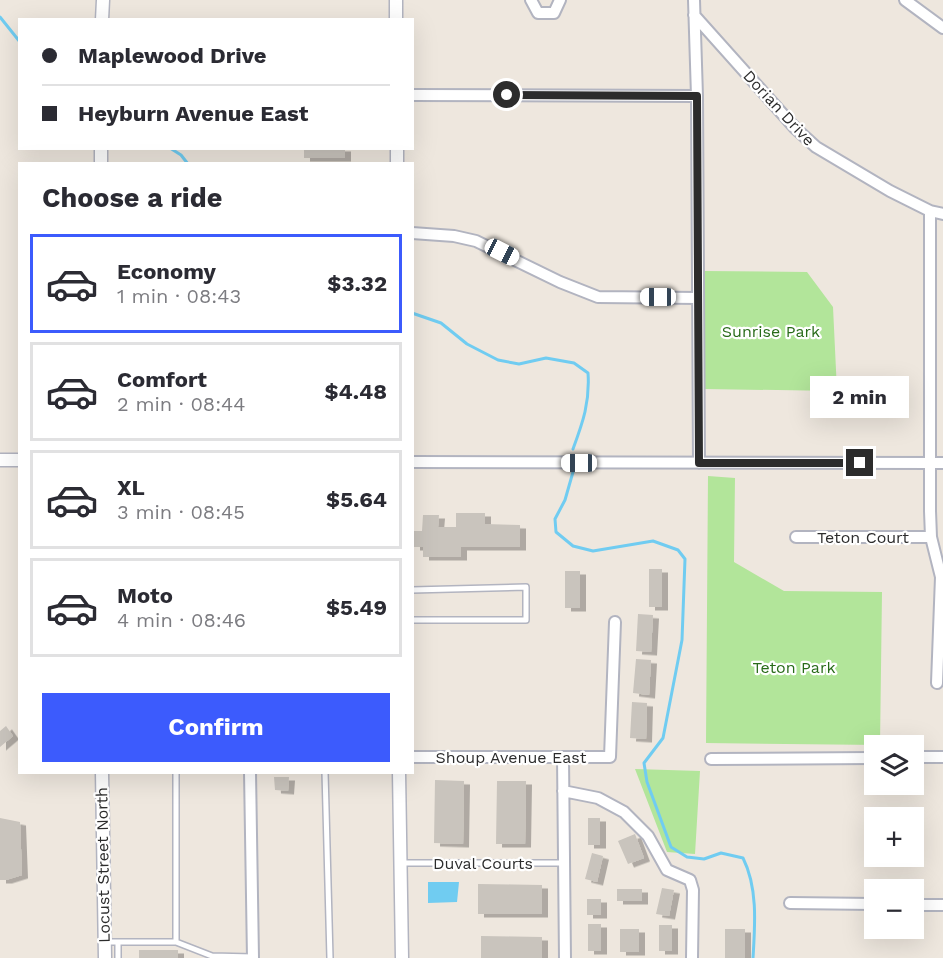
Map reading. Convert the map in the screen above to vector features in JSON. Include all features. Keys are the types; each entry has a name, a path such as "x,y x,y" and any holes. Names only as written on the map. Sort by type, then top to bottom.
{"street":[{"path":"102,18 103,0"},
{"path":"396,0 396,18"},
{"path":"531,0 538,13 554,13 560,0"},
{"path":"694,0 697,96 699,463"},
{"path":"905,0 943,28"},
{"name":"Dorian Drive","path":"694,15 795,128 816,147 890,191 930,211 943,214"},
{"path":"414,95 697,96"},
{"path":"930,211 931,537 941,577 937,683"},
{"path":"414,233 454,236 476,241 560,282 598,297 698,298"},
{"path":"0,460 18,460"},
{"path":"414,462 943,463"},
{"name":"Teton Court","path":"795,537 931,537"},
{"name":"Shoup Avenue East","path":"414,757 610,757 615,622"},
{"path":"563,757 565,958"},
{"path":"924,757 943,757"},
{"path":"711,759 864,758"},
{"name":"Locust Street North","path":"102,774 105,958"},
{"path":"250,774 253,958"},
{"path":"399,774 402,958"},
{"path":"563,792 598,798 624,812 648,836 667,870 690,880 693,890 692,958"},
{"path":"790,903 864,904"},
{"path":"924,905 943,905"}],"lane":[{"path":"414,590 526,586 526,620 414,620"},
{"path":"176,774 176,942"},
{"path":"325,774 330,958"},
{"name":"Duval Courts","path":"402,862 564,864"},
{"path":"104,942 176,942 212,956 253,958"},
{"path":"118,942 118,958"}],"green space":[{"name":"Sunrise Park","path":"704,271 807,272 833,307 837,391 705,389"},
{"name":"Teton Park","path":"708,476 735,478 734,562 784,591 882,592 880,735 864,735 864,745 706,743"},
{"path":"635,769 700,771 695,854 667,852"}],"water":[{"path":"428,882 459,882 457,902 428,903"}],"building":[{"path":"304,150 345,150 345,158 304,158"},
{"path":"456,513 485,513 485,524 520,525 520,547 461,547 461,557 423,557 423,547 414,547 414,531 422,531 423,515 439,515 438,527 456,527"},
{"path":"649,569 662,569 662,607 649,607"},
{"path":"565,571 580,571 580,608 565,608"},
{"path":"638,614 653,615 651,652 636,651"},
{"path":"636,659 651,660 649,695 633,693"},
{"path":"632,702 647,703 646,739 630,738"},
{"path":"6,726 13,736 0,747 0,731"},
{"path":"274,777 289,777 288,791 275,790"},
{"path":"435,780 464,781 463,844 434,843"},
{"path":"497,781 526,781 525,844 496,844"},
{"path":"0,818 20,822 22,875 6,880 0,880"},
{"path":"588,818 600,818 600,845 588,845"},
{"path":"635,834 644,858 628,864 618,841"},
{"path":"592,853 603,856 597,882 585,879"},
{"path":"478,884 542,885 542,914 478,914"},
{"path":"662,888 674,890 669,916 656,914"},
{"path":"617,889 642,889 642,901 617,901"},
{"path":"587,899 601,899 601,915 587,915"},
{"path":"588,924 601,924 601,951 588,951"},
{"path":"659,925 672,925 672,951 659,951"},
{"path":"620,929 639,929 639,952 620,952"},
{"path":"725,929 745,929 745,958 725,958"},
{"path":"481,936 542,937 542,958 481,958"},
{"path":"139,950 178,950 178,958 139,958"}],"waterway":[{"path":"0,17 18,40"},
{"path":"173,150 186,162"},
{"path":"414,314 441,323 467,344 498,360 519,364 546,358 574,363 588,373 585,412 573,449"},
{"path":"573,472 565,500 555,519 556,532 573,546 593,551 653,541 678,550 685,559 682,640 663,738 644,763 647,782 671,847 687,857 704,859 721,853 743,858 753,894 755,920 753,958"}],"route":[{"path":"507,95 697,96 699,463 860,463"}]}
